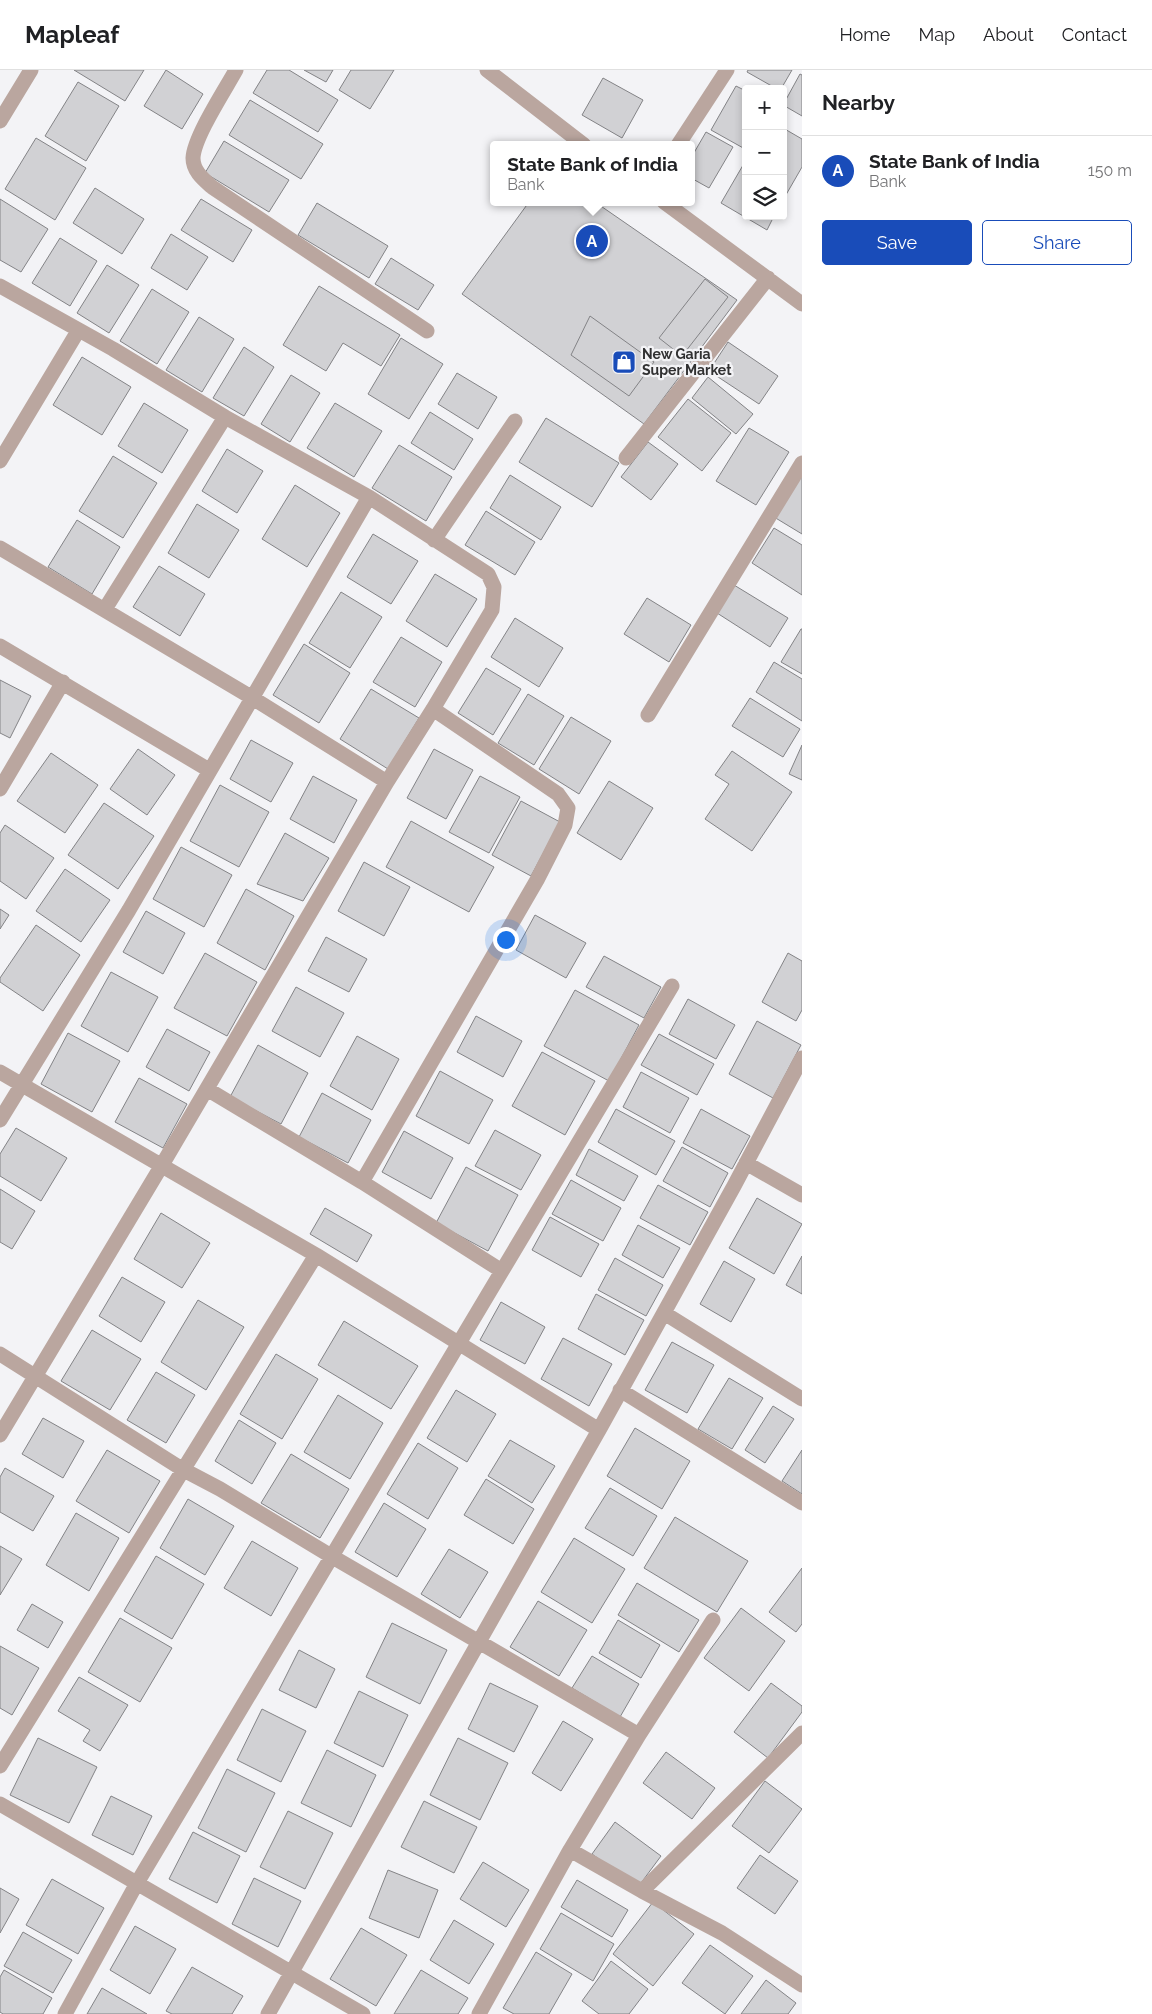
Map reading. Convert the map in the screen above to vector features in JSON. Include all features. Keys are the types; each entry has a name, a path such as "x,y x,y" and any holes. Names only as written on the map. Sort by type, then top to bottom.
{"street":[{"path":"0,121 31,70"},
{"path":"236,70 199,138 193,159 198,174 212,187 427,331"},
{"path":"487,70 579,141"},
{"path":"681,141 727,70"},
{"path":"669,206 802,304"},
{"path":"626,458 768,278"},
{"path":"0,286 113,349 225,417 369,497 488,574 494,587 492,610 387,782 162,1165 0,1435"},
{"path":"0,461 78,331"},
{"path":"105,609 225,417"},
{"path":"434,540 515,421"},
{"path":"648,715 802,463"},
{"path":"0,1120 129,910 251,697 369,497"},
{"path":"0,548 251,697 387,782"},
{"path":"0,646 209,770"},
{"path":"0,789 63,682"},
{"path":"362,1182 537,880 565,825 567,817 568,808 558,794 433,709"},
{"path":"65,2014 137,1883 672,986"},
{"path":"268,2014 599,1430 802,1058"},
{"path":"0,1072 316,1255 599,1430"},
{"path":"207,1089 362,1182 502,1271"},
{"path":"746,1163 802,1195"},
{"path":"0,1766 316,1255"},
{"path":"664,1313 802,1399"},
{"path":"0,1354 182,1469 639,1735"},
{"path":"620,1390 802,1502"},
{"path":"479,2014 570,1850 639,1735 712,1620"},
{"path":"642,1892 802,1733"},
{"path":"0,1804 363,2014"},
{"path":"570,1850 642,1892 722,1933 802,1985"}],"building":[{"path":"74,70 144,70 125,101"},
{"path":"166,70 203,94 182,129 144,106"},
{"path":"267,70 289,70 338,100 318,132 253,93"},
{"path":"304,70 333,70 326,82"},
{"path":"351,70 394,70 370,109 339,90"},
{"path":"748,70 792,70 783,85 770,85 747,72"},
{"path":"800,74 802,75 802,116 787,107 787,98"},
{"path":"603,78 643,100 622,138 582,115"},
{"path":"78,82 119,106 86,161 45,136"},
{"path":"736,86 742,89 742,147 711,130"},
{"path":"250,100 323,144 301,179 229,135"},
{"path":"787,130 802,139 802,167 787,193"},
{"path":"706,132 733,147 709,188 695,180 695,151"},
{"path":"36,138 86,168 55,220 5,189"},
{"path":"224,141 289,180 269,212 205,173"},
{"path":"742,167 742,215 721,203"},
{"path":"95,188 144,219 122,254 73,223"},
{"path":"0,199 48,229 21,272 0,260"},
{"path":"201,199 252,230 233,262 181,230"},
{"path":"317,203 388,246 369,278 298,235"},
{"name":"New Garia Super Market","path":"526,206 601,206 737,300 644,424 462,294"},
{"path":"750,220 772,220 767,230"},
{"path":"171,234 208,257 187,290 151,268"},
{"path":"60,238 97,261 70,306 32,283"},
{"path":"391,258 434,285 418,310 375,284"},
{"path":"107,265 139,285 109,333 77,313"},
{"path":"705,279 728,297 682,356 659,338"},
{"path":"319,286 400,335 381,366 343,343 326,371 283,345"},
{"path":"152,289 189,312 157,364 120,341"},
{"path":"590,316 654,362 629,396 571,355"},
{"path":"199,317 234,339 202,392 166,370"},
{"path":"401,338 443,364 409,419 368,394"},
{"path":"728,342 778,376 759,404 709,371"},
{"path":"244,347 274,367 244,416 213,398"},
{"path":"82,357 131,387 102,435 53,405"},
{"path":"457,373 497,397 478,429 438,404"},
{"path":"291,375 320,393 290,442 261,424"},
{"path":"708,377 753,414 736,434 692,398"},
{"path":"688,399 731,433 702,471 658,437"},
{"path":"144,403 188,430 162,473 118,446"},
{"path":"335,403 382,431 354,477 307,448"},
{"path":"430,412 473,439 454,470 411,443"},
{"path":"546,418 619,463 592,507 519,462"},
{"path":"749,428 789,452 756,505 716,481"},
{"path":"648,442 678,464 651,500 621,477"},
{"path":"399,445 452,477 426,521 372,488"},
{"path":"227,449 263,471 237,513 202,491"},
{"path":"113,456 157,483 123,538 79,511"},
{"path":"802,471 802,534 774,517"},
{"path":"510,475 561,507 541,540 490,508"},
{"path":"295,485 340,513 307,567 262,539"},
{"path":"197,504 239,530 209,578 168,553"},
{"path":"486,511 535,542 515,575 465,545"},
{"path":"77,520 120,547 92,594 48,567"},
{"path":"774,528 802,545 802,595 752,563"},
{"path":"373,534 418,561 391,604 347,577"},
{"path":"159,566 205,594 180,636 133,607"},
{"path":"435,574 477,599 447,647 406,621"},
{"path":"734,585 788,618 770,647 717,613"},
{"path":"341,592 382,617 350,668 309,643"},
{"path":"647,598 691,625 669,662 624,634"},
{"path":"515,618 563,648 539,687 491,657"},
{"path":"802,629 802,674 781,662"},
{"path":"401,637 442,662 415,707 373,682"},
{"path":"304,644 350,673 319,723 273,695"},
{"path":"774,662 802,679 802,721 756,692"},
{"path":"486,668 521,689 493,735 458,713"},
{"path":"0,680 31,696 10,738 0,733"},
{"path":"371,689 419,718 388,769 340,739"},
{"path":"528,694 564,716 534,765 498,743"},
{"path":"750,698 800,729 783,757 732,726"},
{"path":"571,717 611,741 579,794 539,769"},
{"path":"251,740 293,763 271,802 230,779"},
{"path":"802,745 802,780 789,774"},
{"path":"138,749 175,775 147,815 110,789"},
{"path":"434,749 473,770 446,819 407,798"},
{"path":"732,751 792,792 752,851 705,819 729,784 715,775"},
{"path":"51,753 98,785 65,833 17,801"},
{"path":"313,776 357,800 334,843 290,819"},
{"path":"480,776 520,797 489,853 449,832"},
{"path":"609,781 653,808 621,860 577,833"},
{"path":"220,785 269,812 239,867 190,841"},
{"path":"521,801 560,822 531,876 492,855"},
{"path":"104,803 154,836 118,889 68,855"},
{"path":"411,821 494,867 469,912 386,867"},
{"path":"5,825 54,858 26,899 0,881 0,833"},
{"path":"285,833 329,858 303,901 257,884"},
{"path":"181,847 232,875 204,927 153,899"},
{"path":"364,862 410,887 384,936 338,911"},
{"path":"65,869 110,900 81,942 36,911"},
{"path":"246,889 294,916 265,970 217,943"},
{"path":"0,909 9,915 0,929"},
{"path":"146,911 185,933 163,974 123,952"},
{"path":"535,915 586,943 566,978 516,950"},
{"path":"36,925 80,955 43,1011 0,982 0,978"},
{"path":"326,937 367,959 349,992 308,971"},
{"path":"205,953 257,982 227,1036 174,1008"},
{"path":"788,953 802,961 802,1010 796,1021 762,1002"},
{"path":"604,956 661,987 644,1018 586,987"},
{"path":"111,972 158,997 128,1052 81,1026"},
{"path":"296,987 344,1013 320,1057 272,1031"},
{"path":"575,990 639,1025 609,1081 544,1046"},
{"path":"688,999 735,1025 716,1059 669,1034"},
{"path":"476,1016 522,1041 503,1077 457,1052"},
{"path":"757,1021 801,1045 773,1098 729,1074"},
{"path":"167,1029 210,1052 189,1091 146,1067"},
{"path":"68,1033 120,1061 92,1112 41,1084"},
{"path":"659,1034 714,1064 697,1095 641,1065"},
{"path":"357,1036 399,1059 372,1110 330,1086"},
{"path":"258,1045 308,1073 281,1124 230,1097"},
{"path":"542,1052 595,1081 565,1135 512,1106"},
{"path":"440,1071 493,1100 469,1144 416,1116"},
{"path":"641,1072 689,1098 670,1133 623,1107"},
{"path":"139,1078 187,1104 163,1148 115,1122"},
{"path":"322,1093 371,1120 348,1163 299,1137"},
{"path":"616,1109 675,1141 656,1175 598,1142"},
{"path":"701,1109 750,1136 732,1169 683,1143"},
{"path":"16,1128 67,1158 41,1201 0,1176 0,1154"},
{"path":"495,1130 541,1155 521,1190 475,1166"},
{"path":"404,1131 453,1158 431,1199 382,1172"},
{"path":"682,1147 728,1173 710,1207 663,1181"},
{"path":"589,1149 638,1176 624,1201 576,1175"},
{"path":"466,1167 518,1195 488,1251 436,1223"},
{"path":"571,1180 621,1208 603,1241 552,1214"},
{"path":"658,1185 708,1212 690,1245 640,1218"},
{"path":"0,1189 35,1211 12,1249 0,1242"},
{"path":"757,1198 802,1224 774,1274 729,1248"},
{"path":"325,1208 372,1235 357,1262 310,1234"},
{"path":"161,1213 210,1243 182,1288 134,1259"},
{"path":"550,1217 599,1244 581,1277 532,1250"},
{"path":"638,1225 680,1248 663,1278 622,1255"},
{"path":"802,1256 802,1294 786,1285"},
{"path":"615,1258 663,1285 646,1316 598,1290"},
{"path":"724,1261 755,1279 731,1322 700,1304"},
{"path":"122,1277 165,1302 141,1342 99,1316"},
{"path":"596,1294 644,1320 625,1355 578,1329"},
{"path":"198,1300 244,1327 206,1390 161,1362"},
{"path":"501,1302 545,1327 525,1364 480,1340"},
{"path":"344,1321 418,1366 391,1409 318,1365"},
{"path":"92,1330 141,1359 110,1410 61,1381"},
{"path":"563,1338 612,1364 589,1406 541,1379"},
{"path":"672,1342 714,1365 687,1413 645,1390"},
{"path":"276,1354 318,1379 282,1439 240,1414"},
{"path":"156,1372 195,1395 166,1443 127,1420"},
{"path":"729,1378 763,1398 732,1449 698,1429"},
{"path":"456,1390 496,1414 467,1462 427,1438"},
{"path":"338,1395 383,1423 350,1479 304,1452"},
{"path":"773,1406 794,1419 765,1463 745,1450"},
{"path":"43,1418 84,1441 63,1478 22,1454"},
{"path":"239,1420 276,1443 252,1484 215,1461"},
{"path":"635,1428 690,1461 662,1509 607,1476"},
{"path":"510,1440 555,1466 532,1503 488,1476"},
{"path":"418,1443 458,1468 428,1519 387,1494"},
{"path":"107,1450 160,1481 129,1533 76,1501"},
{"path":"802,1450 802,1494 782,1481"},
{"path":"291,1454 349,1489 320,1538 261,1503"},
{"path":"5,1468 54,1496 33,1531 0,1512 0,1477"},
{"path":"486,1479 534,1509 513,1544 464,1515"},
{"path":"610,1488 657,1516 633,1556 585,1528"},
{"path":"188,1499 234,1526 205,1575 160,1548"},
{"path":"384,1503 426,1529 397,1577 355,1552"},
{"path":"76,1513 119,1538 89,1591 46,1565"},
{"path":"675,1517 748,1561 717,1612 644,1568"},
{"path":"574,1538 625,1569 592,1623 541,1592"},
{"path":"252,1541 298,1568 271,1616 224,1588"},
{"path":"0,1546 22,1559 0,1595"},
{"path":"449,1549 488,1572 460,1618 421,1594"},
{"path":"156,1556 204,1584 172,1639 124,1611"},
{"path":"802,1568 802,1624 796,1632 769,1612"},
{"path":"637,1583 699,1620 679,1652 618,1615"},
{"path":"538,1601 587,1630 559,1676 510,1647"},
{"path":"32,1604 63,1622 48,1648 17,1630"},
{"path":"741,1608 785,1641 749,1691 704,1658"},
{"path":"120,1618 172,1648 140,1702 88,1672"},
{"path":"618,1620 660,1645 641,1678 599,1653"},
{"path":"392,1623 447,1650 420,1704 366,1677"},
{"path":"0,1646 39,1668 12,1715 0,1708"},
{"path":"299,1650 335,1669 316,1708 279,1690"},
{"path":"592,1656 639,1684 620,1717 572,1688"},
{"path":"79,1677 128,1705 100,1751 83,1741 90,1730 58,1711"},
{"path":"490,1683 538,1706 514,1752 468,1729"},
{"path":"771,1683 802,1706 802,1712 768,1758 734,1732"},
{"path":"359,1691 408,1715 383,1767 334,1743"},
{"path":"262,1709 306,1731 281,1782 237,1760"},
{"path":"563,1721 593,1739 561,1791 532,1773"},
{"path":"38,1738 97,1767 69,1823 10,1795"},
{"path":"458,1738 508,1763 480,1820 430,1795"},
{"path":"327,1750 376,1775 351,1827 301,1803"},
{"path":"666,1752 715,1788 692,1819 643,1783"},
{"path":"227,1769 275,1793 246,1852 198,1828"},
{"path":"765,1781 802,1809 769,1853 732,1826"},
{"path":"111,1796 152,1816 133,1855 92,1835"},
{"path":"424,1801 477,1827 454,1873 401,1847"},
{"path":"288,1811 333,1833 305,1889 260,1867"},
{"path":"615,1822 661,1856 638,1887 592,1854"},
{"path":"193,1832 240,1856 217,1903 169,1879"},
{"path":"760,1855 798,1881 775,1914 737,1888"},
{"path":"483,1862 529,1890 506,1927 460,1899"},
{"path":"388,1870 438,1890 419,1938 369,1918"},
{"path":"254,1878 301,1901 278,1947 232,1924"},
{"path":"52,1879 104,1908 78,1954 26,1925"},
{"path":"577,1880 628,1910 612,1937 561,1907"},
{"path":"0,1888 19,1899 0,1933"},
{"path":"653,1902 694,1934 653,1986 613,1954"},
{"path":"561,1913 614,1944 593,1981 540,1949"},
{"path":"454,1920 494,1944 469,1984 430,1960"},
{"path":"135,1926 176,1949 150,1994 110,1970"},
{"path":"361,1928 407,1955 376,2006 330,1979"},
{"path":"23,1932 72,1960 53,1993 4,1966"},
{"path":"710,1945 753,1976 725,2014 682,1983"},
{"path":"536,1952 572,1974 549,2014 514,2014 503,2008"},
{"path":"611,1961 648,1989 629,2014 599,2014 582,2001"},
{"path":"192,1967 243,1996 232,2014 172,2014 166,2011"},
{"path":"4,1970 52,1998 43,2014 3,2014 0,2012 0,1977"},
{"path":"421,1970 468,1998 458,2014 394,2014"},
{"path":"766,1980 796,2003 788,2014 741,2014"},
{"path":"102,1988 147,2014 87,2014"}],"place":[{"name":"State Bank of India","path":"592,241"},
{"name":"New Garia Super Market","path":"624,362"}]}
